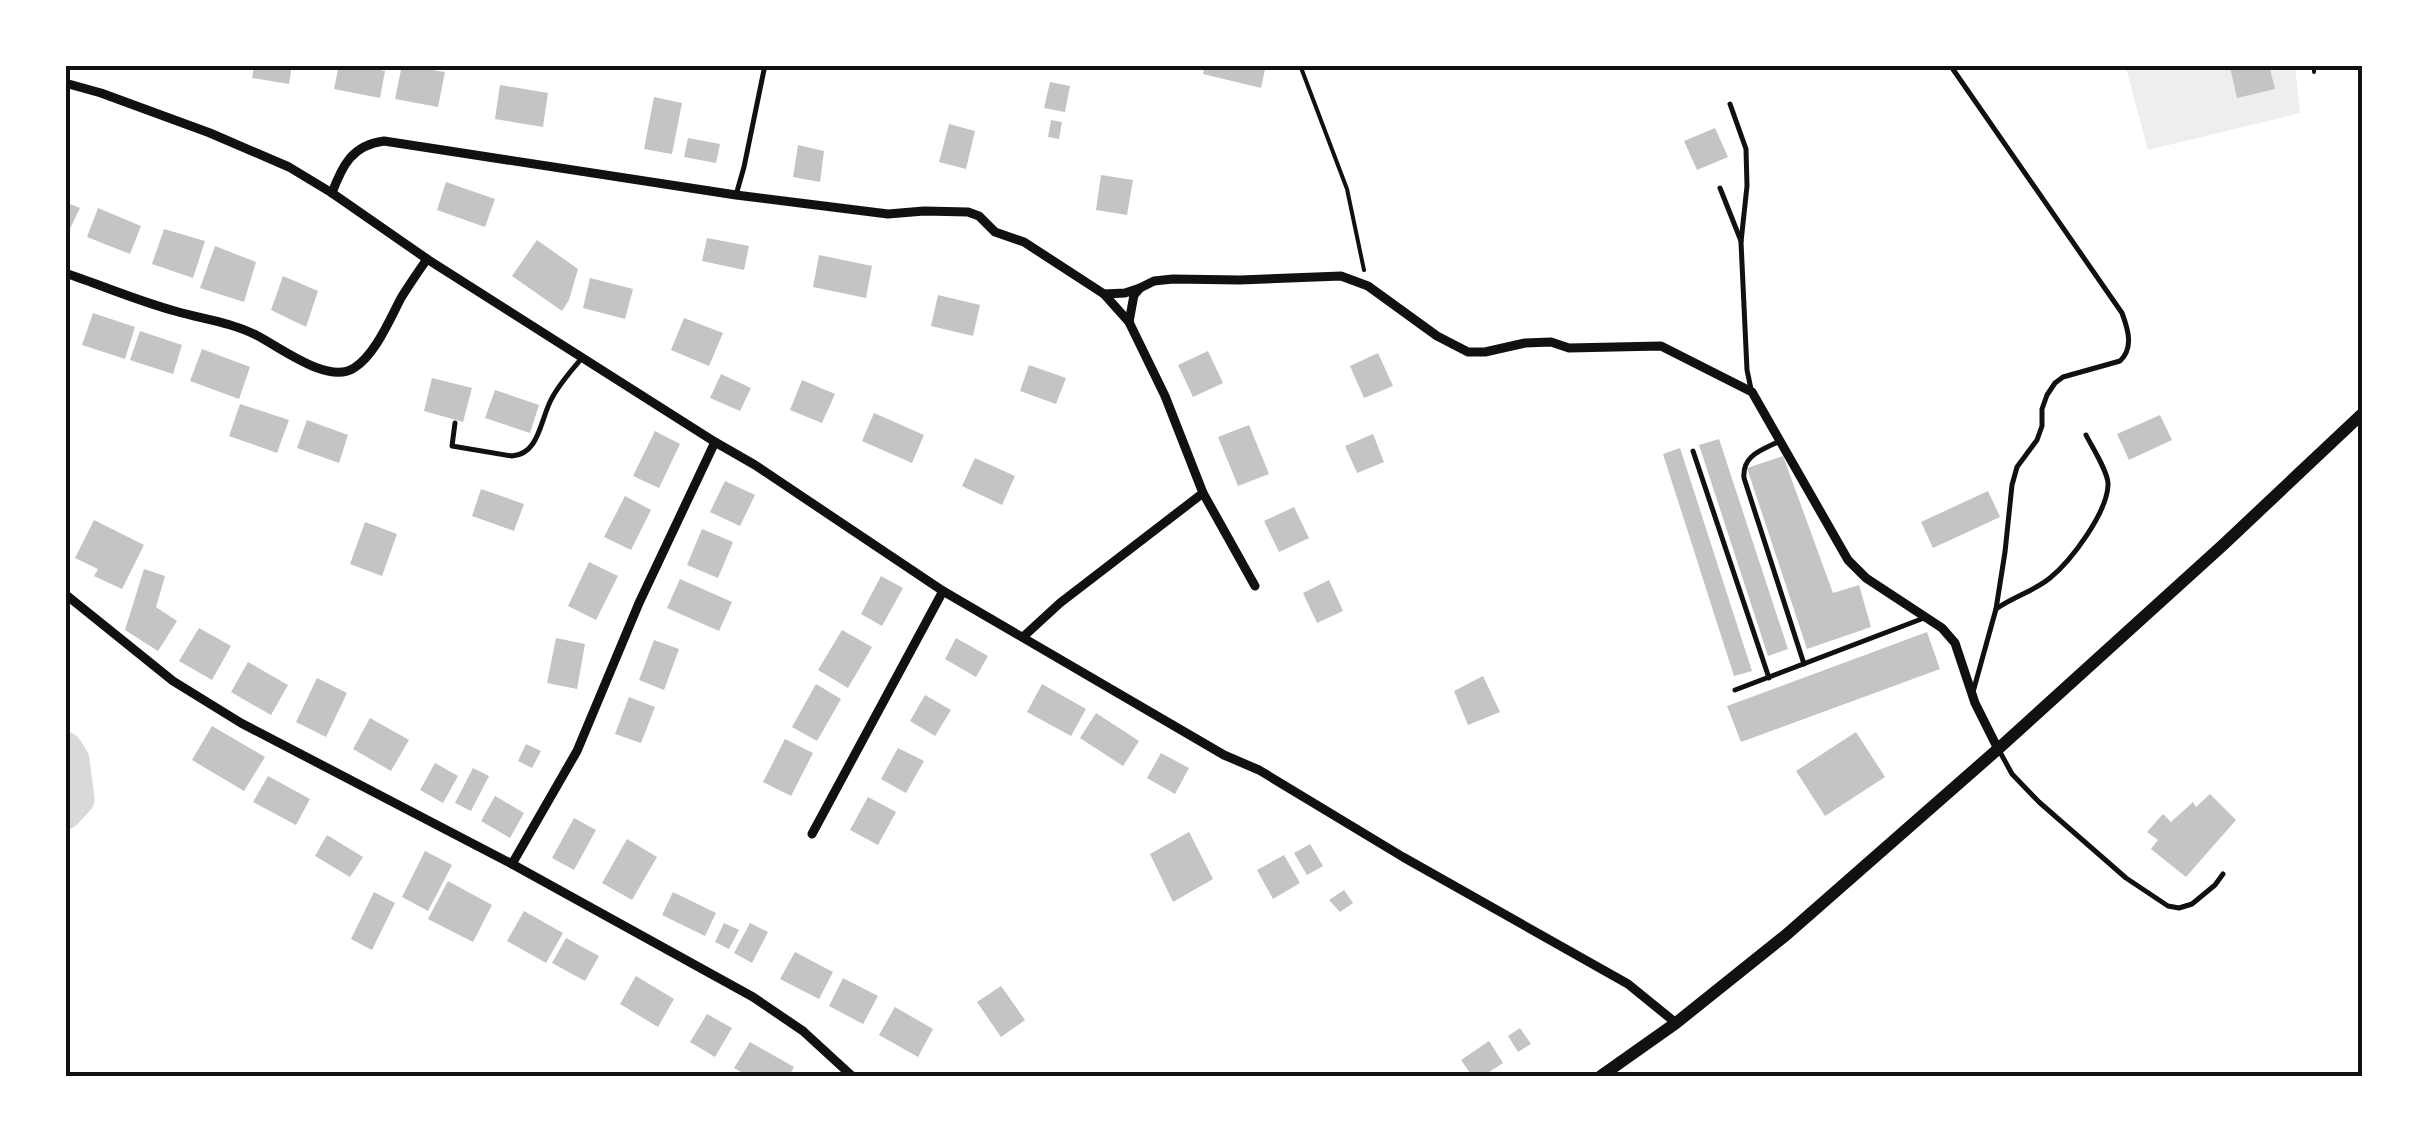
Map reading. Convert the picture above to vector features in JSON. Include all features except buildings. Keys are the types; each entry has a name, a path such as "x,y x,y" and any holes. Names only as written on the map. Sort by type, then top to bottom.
{"main road":[{"path":"1601,1076 1786,935 1998,750 2363,413"}],"street":[{"path":"65,83 210,133 289,167 427,260 755,465 943,591 1628,984 1676,1022"},
{"path":"332,193 348,157 370,142 384,141 736,195 888,214 924,210 979,216 996,232 1024,242 1104,294 1129,322 1165,396 1202,493 1255,586"},
{"path":"65,272 174,311 229,323 324,372 339,372 352,370 363,360 427,260"},
{"path":"1104,294 1125,294 1154,281 1173,279 1340,276 1368,286 1438,336 1468,352 1550,342 1569,348 1662,346 1752,392 1848,560 1866,578 1942,628 1955,643 1972,695 1998,750"},
{"path":"1129,322 1131,304 1140,288"},
{"path":"512,864 577,751 639,603 714,442"},
{"path":"1023,636 1202,493"},
{"path":"812,834 943,591"},
{"path":"65,594 173,680 241,723 512,864 753,997 803,1031 852,1076"}],"lane":[{"path":"736,195 765,65"},
{"path":"1950,65 2122,313 2129,342 2120,362 2064,377 2047,395 2037,440 2017,467 2012,485 1996,609 1972,695"},
{"path":"1730,104 1746,148 1742,242 1747,370 1752,392"},
{"path":"1720,188 1742,242"},
{"path":"455,423 452,446 521,456 532,446 550,401 582,358"},
{"path":"1996,609 2049,579 2095,522 2109,482 2086,435"},
{"path":"1780,441 1752,455 1743,470 1804,664"},
{"path":"1694,451 1769,678"},
{"path":"1735,690 1925,618"},
{"path":"1998,750 2012,774 2039,802 2126,878 2168,906 2192,904 2223,874"}],"path":[{"path":"1300,65 1347,190 1368,286"},
{"path":"2314,65 2314,72"}],"shaded area":[{"path":"2295,65 2300,113 2148,150 2126,68"}],"waterway":[{"path":"65,749 72,760 77,799 65,812"}]}
